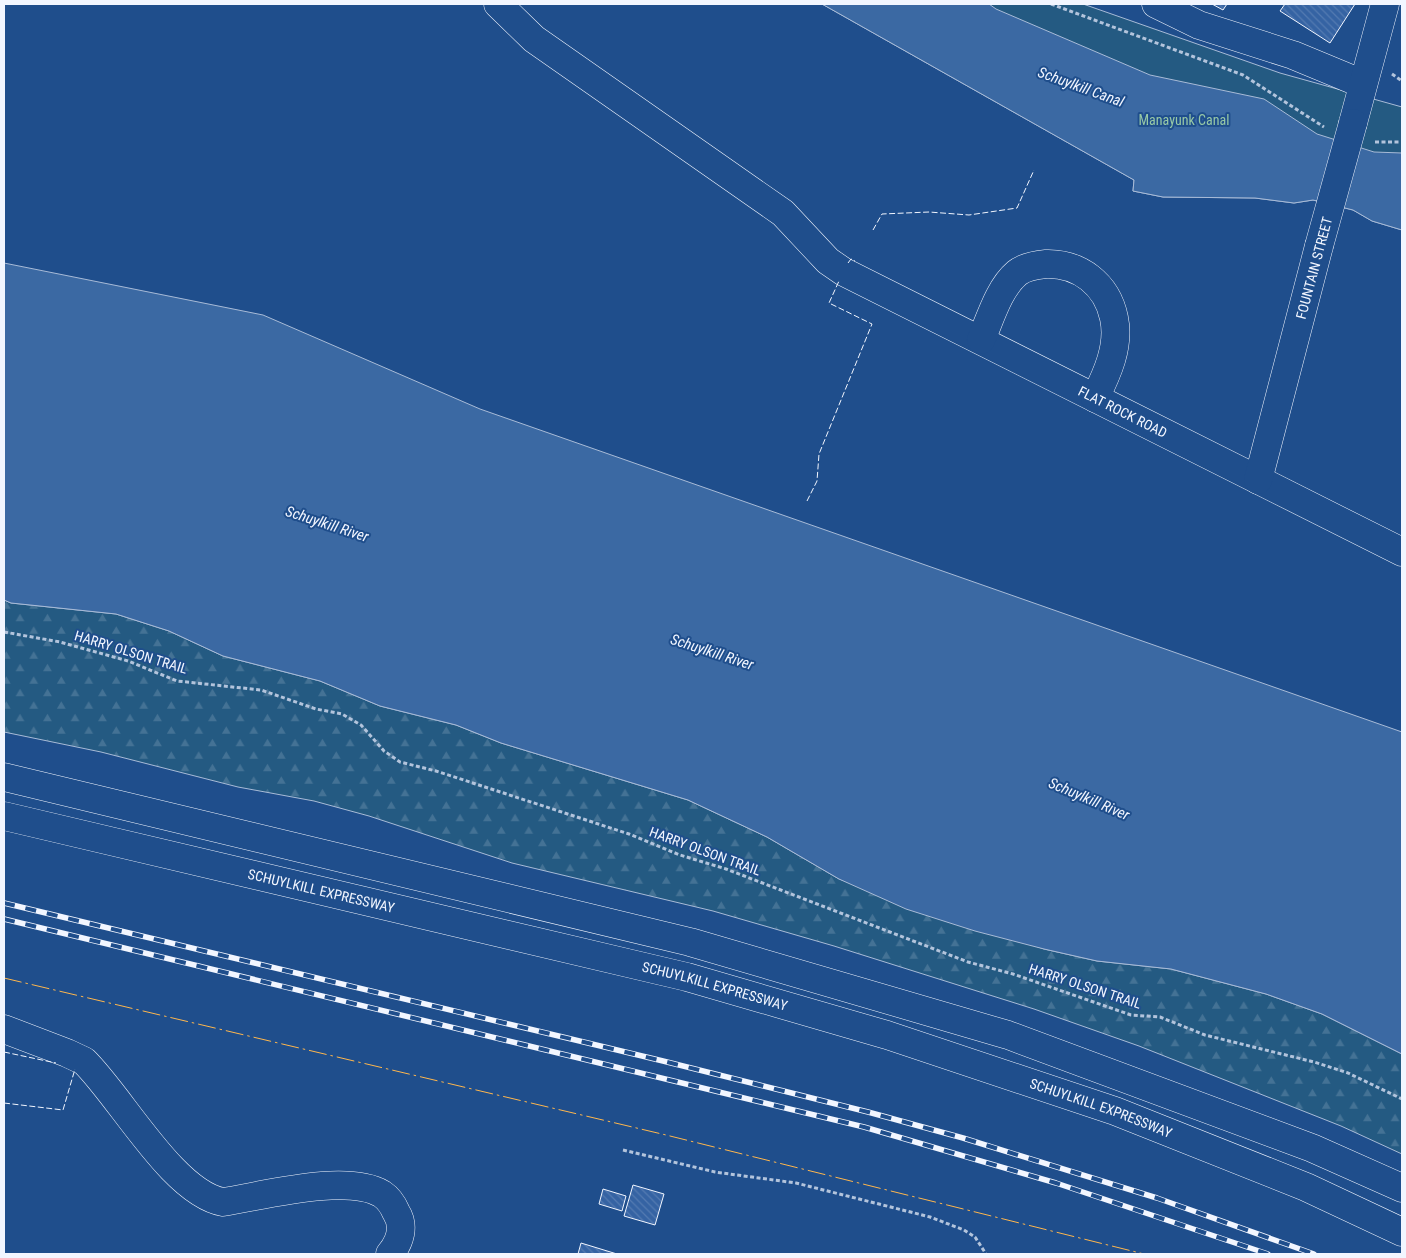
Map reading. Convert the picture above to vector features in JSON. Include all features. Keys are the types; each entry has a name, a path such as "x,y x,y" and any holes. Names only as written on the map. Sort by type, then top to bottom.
{"main road":[{"name":"FLAT ROCK ROAD","path":"498,4 534,39 783,213 828,261 844,272 1402,552"},
{"path":"1156,4 1199,25 1293,55 1363,84"},
{"name":"FOUNTAIN STREET","path":"1258,480 1385,4"},
{"path":"981,340 999,300 1017,272 1041,265 1059,264 1072,267 1087,275 1102,289 1115,319 1112,358 1095,398"},
{"path":"4,776 690,942 1008,1035 1312,1148 1402,1188"},
{"name":"SCHUYLKILL EXPRESSWAY","path":"4,816 687,977 887,1035 1115,1111 1306,1187 1402,1232"},
{"path":"4,1029 84,1061 173,1168 198,1192 210,1200 223,1202 326,1186 352,1186 372,1190 383,1195 392,1204 399,1216 401,1228 400,1240 390,1254"}],"path":[{"path":"1052,4 1230,70 1260,84"},
{"name":"HARRY OLSON TRAIL","path":"4,632 60,642 128,662 177,681 261,690 316,709 342,714 361,726 384,750 400,762 436,771 628,834 989,969 1012,974 1131,1015 1160,1017 1205,1035 1314,1062 1348,1073 1387,1090 1402,1099"},
{"path":"622,1150 716,1172 796,1183 930,1217 964,1230 975,1237 986,1254"}],"green space":[{"name":"Manayunk Canal","path":"822,4 1083,4 1280,73 1402,107 1402,230 1372,221 1353,210 1313,200 1294,203 1255,198 1163,197 1133,191 1134,180"},
{"path":"4,600 11,603 116,614 169,631 223,656 320,681 380,706 456,725 501,743 688,800 767,837 839,879 1044,949 1097,961 1171,969 1266,994 1322,1014 1402,1054 1402,1154 1341,1126 1139,1046 1034,1009 834,946 713,911 512,863 369,816 314,801 238,787 101,752 4,732"}],"water":[{"name":"Manayunk Canal","path":"822,4 989,4 996,9 1150,75 1264,99 1317,134 1374,152 1402,153 1402,230 1372,221 1353,210 1313,200 1294,203 1255,198 1163,197 1133,191 1134,180"},
{"name":"Schuylkill River","path":"4,263 263,315 480,409 1402,732 1402,1054 1322,1014 1266,994 1171,969 1097,961 1044,949 975,931 906,909 839,879 767,837 688,800 501,743 456,725 380,706 320,681 223,656 169,631 116,614 11,603 4,600"}],"building":[{"path":"1212,4 1227,4 1223,10"},
{"path":"1285,4 1355,4 1330,43 1280,11"},
{"path":"633,1185 664,1194 655,1225 624,1216"},
{"path":"603,1189 626,1196 622,1211 599,1204"},
{"path":"581,1243 617,1254 578,1254"}],"railway":[{"path":"4,903 868,1112 963,1138 1157,1198 1314,1254"},
{"path":"4,919 864,1127 1056,1183 1268,1254"}],"fence":[{"path":"873,230 882,214 929,212 969,215 1017,208 1034,170"},
{"path":"848,263 851,259 855,261"},
{"path":"807,501 817,481 819,454 872,324 829,303 839,281"},
{"path":"4,1052 56,1063"},
{"path":"4,1103 63,1110 75,1069"}],"power":[{"path":"4,978 666,1135 1144,1254"}],"water label":[{"name":"Schuylkill Canal","path":"1081,87"}]}
